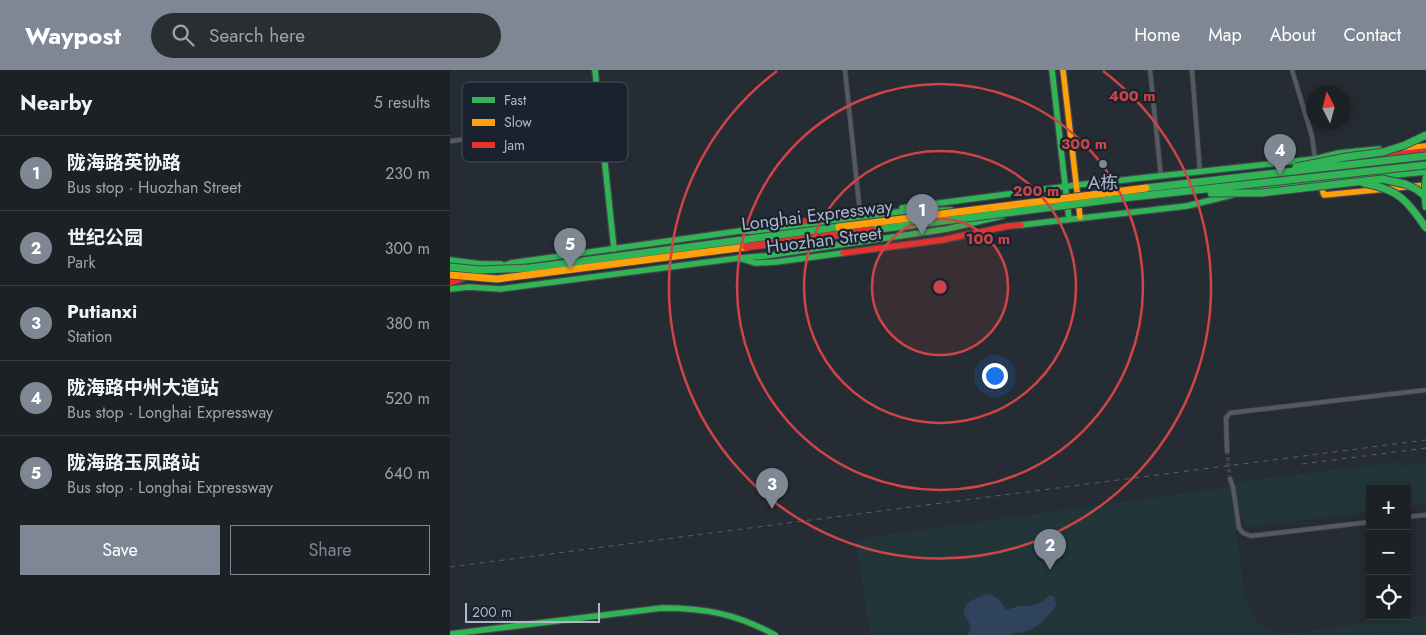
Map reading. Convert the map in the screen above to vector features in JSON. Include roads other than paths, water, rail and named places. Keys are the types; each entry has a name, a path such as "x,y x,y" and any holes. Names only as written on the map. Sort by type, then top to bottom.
{"main road":[{"path":"1052,70 1069,219"},
{"path":"1063,70 1080,217"},
{"path":"1264,174 1346,157 1383,152 1405,145 1426,135"},
{"path":"1315,159 1339,153 1426,146"},
{"path":"1315,159 1346,160 1426,152"},
{"name":"Longhai Expressway","path":"450,267 475,271 530,268 983,208 1426,156"},
{"name":"Huozhan Street","path":"450,286 511,263 1077,185 1315,159"},
{"path":"605,162 617,274"},
{"name":"Longhai Expressway","path":"450,275 497,279 1123,198 1426,165"},
{"name":"Huozhan Street","path":"450,286 500,288 739,258 755,263 776,262 942,240 1008,226 1187,206 1260,188 1426,172"},
{"path":"1426,178 1424,194 1426,207"},
{"path":"1180,192 1251,194 1374,179 1407,184 1420,191 1426,197"},
{"path":"1320,182 1324,195 1426,185"},
{"path":"1352,182 1380,186 1399,194 1412,207 1426,228"},
{"path":"743,231 754,232 905,211 983,208"},
{"path":"739,258 766,256 947,229 1024,211"},
{"path":"450,260 499,265 511,263"},
{"path":"450,634 662,608 698,608 719,612 752,623 775,635"}],"street":[{"path":"845,70 860,214"},
{"path":"1150,70 1161,176"},
{"path":"1192,70 1200,172"},
{"path":"1292,70 1312,136 1315,159"},
{"path":"1226,451 1226,418 1230,413 1426,390"},
{"path":"1230,478 1233,487 1238,528 1247,535 1366,522"},
{"path":"1411,517 1426,515"}],"water":[{"path":"989,594 997,598 1006,610 1019,606 1038,604 1050,595 1055,598 1056,605 1041,623 1027,631 1013,633 1012,635 968,635 971,628 964,609 973,600"}],"tunnel":[{"path":"1227,451 1230,479"}],"railway":[{"path":"450,567 1426,440"},
{"path":"1302,464 1426,448"}],"place":[{"name":"A栋","path":"1103,164"},
{"name":"陇海路中州大道站","path":"1280,175"},
{"name":"陇海路英协路","path":"922,235"},
{"name":"陇海路玉凤路站","path":"570,269"},
{"name":"Putianxi","path":"772,509"},
{"name":"世纪公园","path":"1050,570"}]}
